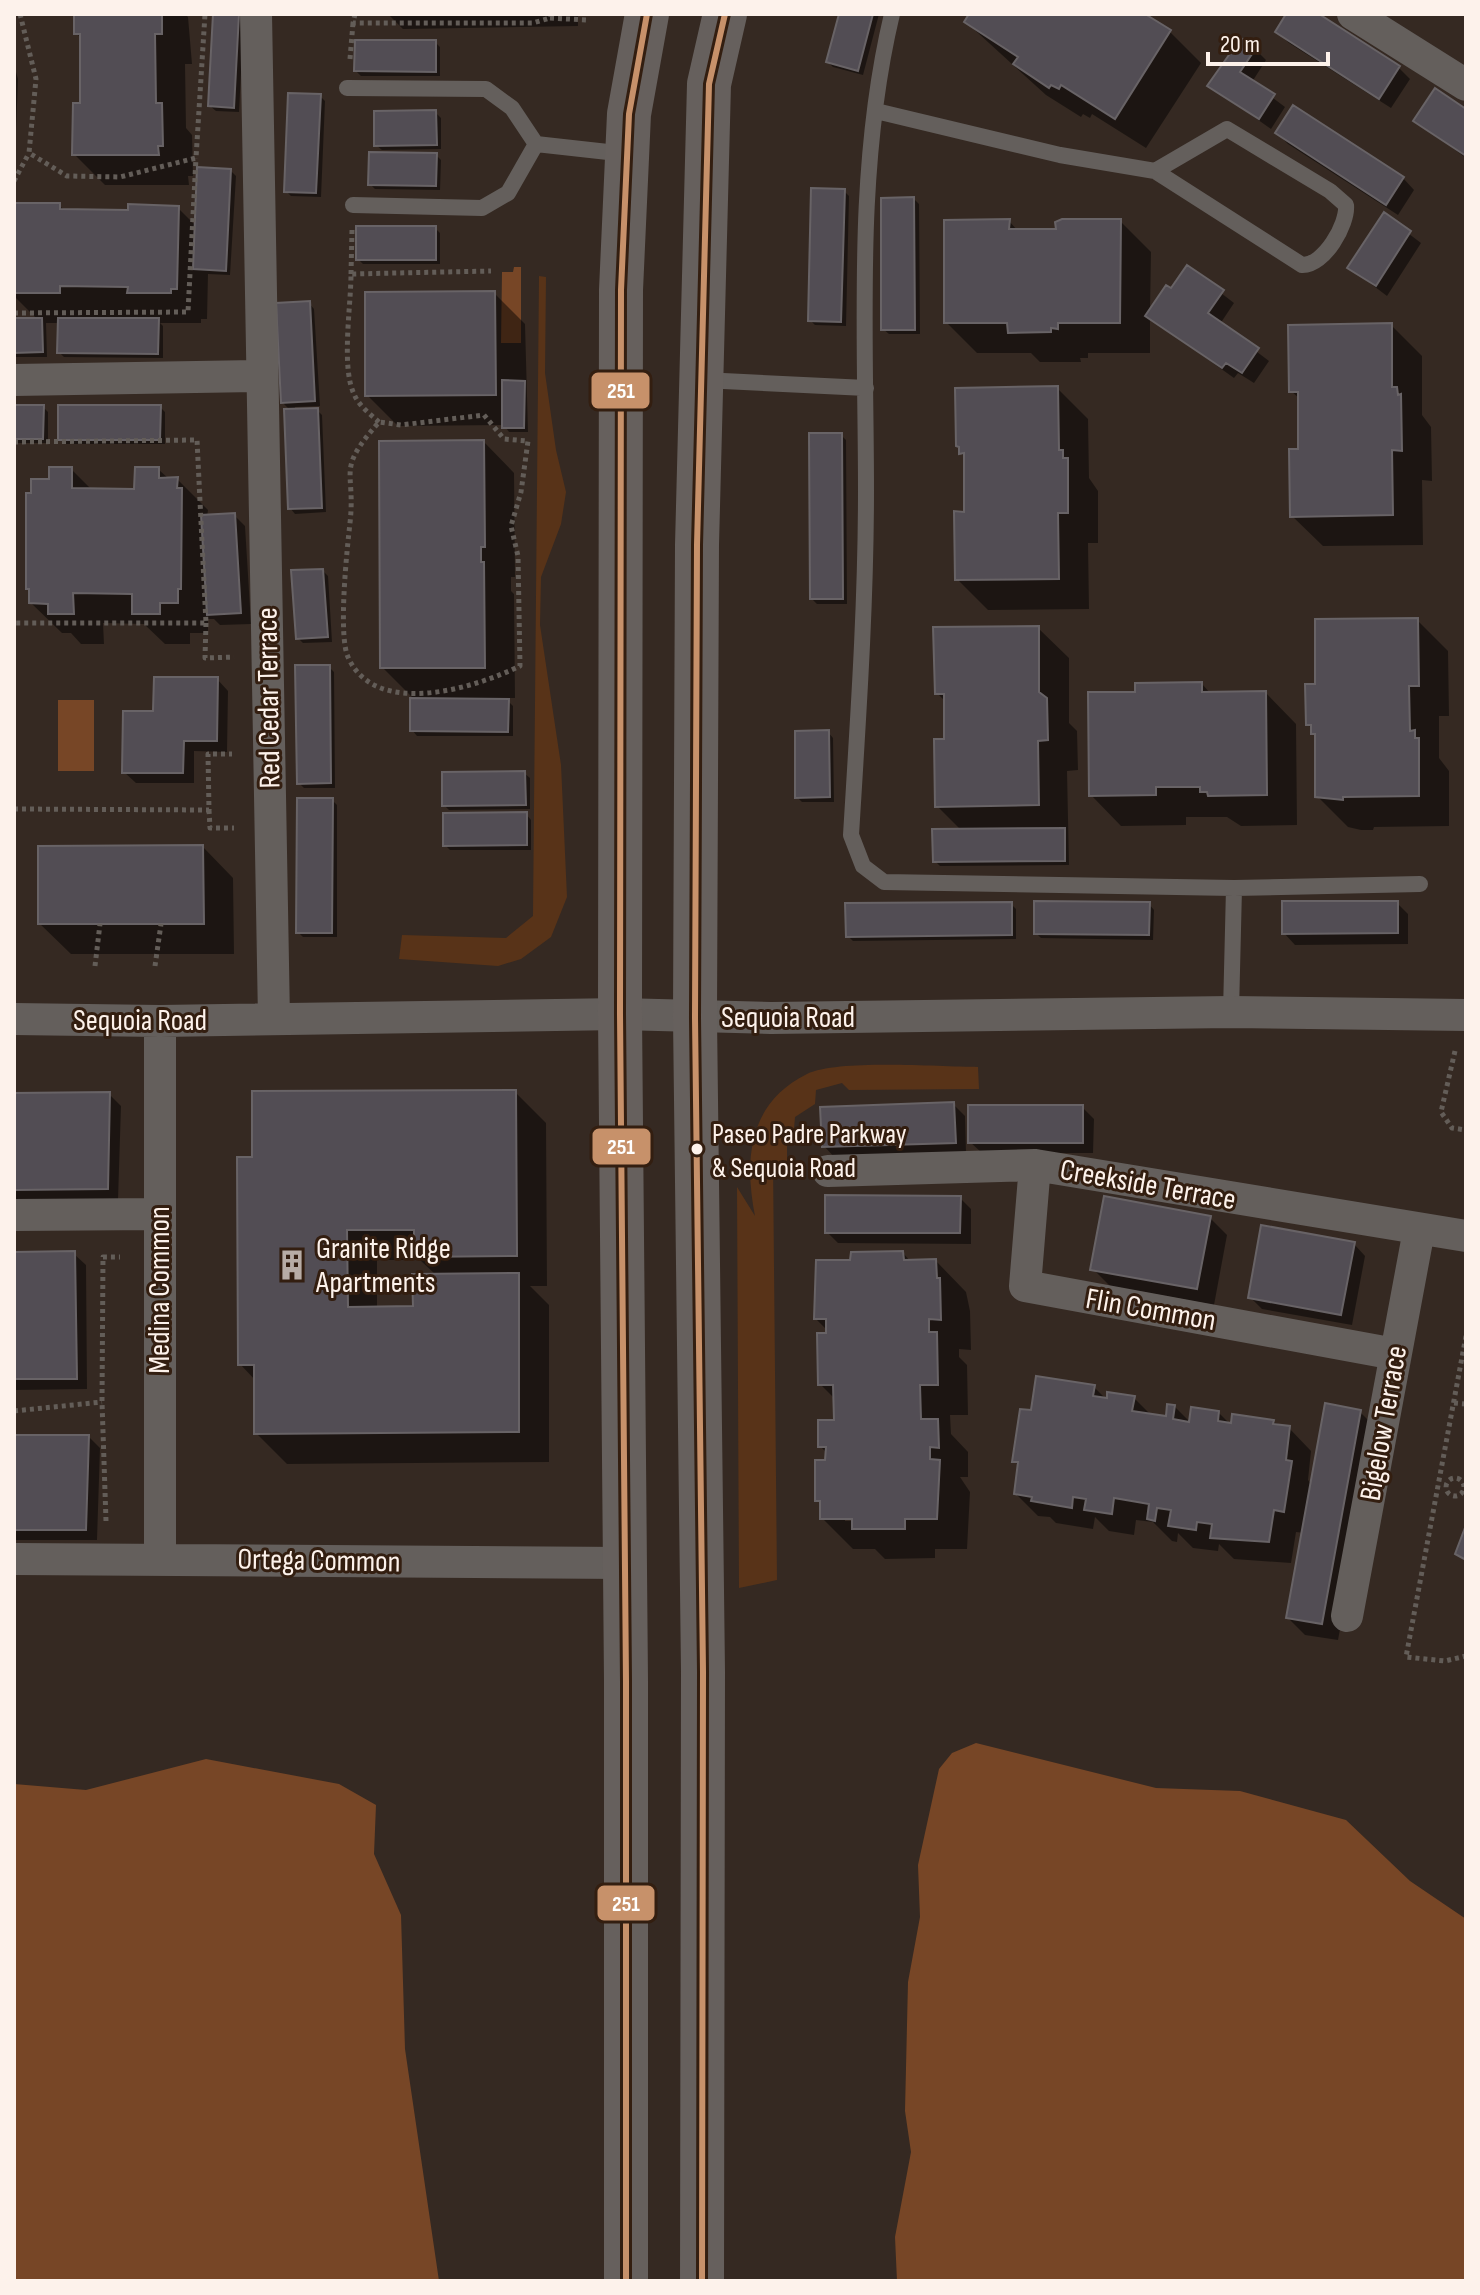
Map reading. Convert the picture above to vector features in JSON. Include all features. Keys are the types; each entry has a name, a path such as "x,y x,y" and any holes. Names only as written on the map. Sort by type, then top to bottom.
{"main road":[{"path":"626,2281 625,1563 620,1014 621,290 629,114 647,14"},
{"path":"702,2281 703,1672 695,1018 701,380 709,84 725,14"}],"street":[{"name":"Red Cedar Terrace","path":"256,14 274,1019"},
{"path":"1353,14 1466,85"},
{"path":"14,380 262,376"},
{"name":"Sequoia Road","path":"14,1019 160,1021 620,1014 695,1018 1231,1012 1464,1015"},
{"name":"Medina Common","path":"160,1021 160,1559"},
{"name":"Creekside Terrace","path":"828,1171 1035,1165 1466,1236"},
{"name":"Flin Common","path":"1035,1165 1025,1286 1395,1354"},
{"path":"14,1215 159,1214"},
{"name":"Bigelow Terrace","path":"1347,1616 1419,1230"},
{"name":"Ortega Common","path":"14,1559 625,1563"}],"lane":[{"path":"892,14 881,61 866,203 866,606 851,835 863,866 884,882 1234,888 1420,884"},
{"path":"347,88 486,89 512,108 536,144"},
{"path":"876,111 1060,155 1155,171 1302,265 1319,260 1347,217 1346,205 1330,191 1227,129 1155,171"},
{"path":"536,144 627,154"},
{"path":"353,205 482,208 508,193 536,144"},
{"path":"701,380 866,388"},
{"path":"1231,1012 1234,888"}],"path":[{"path":"14,181 29,153 36,79 20,14"},
{"path":"14,313 188,312 205,14"},
{"path":"347,88 355,14"},
{"path":"353,23 533,23 550,16 586,20"},
{"path":"29,153 67,176 120,177 196,158"},
{"path":"353,205 349,372 352,391 359,404 379,422 401,425 484,415 504,439 528,441 521,492 511,526 518,556 520,666 490,680 440,692 402,694 369,683 347,656 344,561 351,519 348,471 357,447 379,422"},
{"path":"351,274 491,271"},
{"path":"14,442 197,440 205,658 242,657"},
{"path":"14,623 206,623"},
{"path":"14,809 209,810 208,754 241,753"},
{"path":"95,966 100,924"},
{"path":"155,966 161,924"},
{"path":"1464,1015 1441,1112 1452,1128 1466,1130"},
{"path":"120,1257 103,1257 104,1521 159,1519"},
{"path":"1466,1336 1406,1657 1445,1661 1466,1656"},
{"path":"14,1411 102,1402"},
{"path":"1454,1403 1466,1404"},
{"path":"1442,1467 1453,1477 1463,1480 1464,1490 1455,1496 1446,1490"},
{"path":"1446,1490 1446,1483 1453,1477"},
{"path":"1437,1495 1446,1490"}],"shaded area":[{"path":"514,267 521,267 521,343 501,343 502,272 513,272"},
{"path":"539,276 546,277 545,373 556,450 566,492 561,524 541,577 540,625 561,765 567,897 551,937 521,959 498,966 399,959 402,935 506,938 533,916"},
{"path":"58,700 94,700 94,771 58,771"},
{"path":"865,1065 978,1067 979,1089 849,1090 842,1083 816,1090 815,1104 795,1117 793,1141 787,1146 787,1163 773,1162 777,1580 739,1588 737,1187 755,1216 751,1154 762,1117 787,1086 822,1069"},
{"path":"976,1743 1156,1788 1240,1791 1346,1820 1410,1881 1466,1919 1466,2281 897,2281 895,2237 911,2152 905,2111 908,1982 920,1917 918,1865 939,1769 952,1753"},
{"path":"206,1759 339,1784 376,1805 374,1854 401,1915 405,2049 439,2281 14,2281 14,1784 86,1790"}],"building":[{"path":"74,14 162,14 162,34 155,34 156,103 162,103 163,146 158,146 159,155 72,155 73,103 80,103 80,34 74,34"},
{"path":"213,14 239,14 234,108 208,106"},
{"path":"839,14 873,14 858,71 826,62"},
{"path":"969,14 1145,14 1171,30 1115,119 1061,85 1059,89 1051,85 1049,88 1013,64 1018,57 964,22"},
{"path":"1286,14 1319,14 1400,66 1379,99 1275,32"},
{"path":"1241,38 1256,48 1240,72 1275,94 1259,119 1207,86"},
{"path":"355,40 436,40 436,72 354,71"},
{"path":"1435,88 1466,109 1466,156 1413,121"},
{"path":"288,93 321,94 316,193 284,192"},
{"path":"1293,105 1404,177 1386,205 1275,133"},
{"path":"436,110 437,145 374,146 374,111"},
{"path":"369,152 437,153 436,186 368,185"},
{"path":"197,167 231,169 226,271 193,269"},
{"path":"811,188 845,189 841,322 808,321"},
{"path":"914,197 915,330 881,330 881,198"},
{"path":"14,203 60,203 60,209 128,210 128,204 179,206 177,289 171,289 171,293 127,293 128,287 60,286 60,293 14,293"},
{"path":"1384,212 1411,231 1376,286 1347,268"},
{"path":"1010,219 1009,229 1056,229 1055,222 1062,219 1121,219 1120,323 1058,323 1058,329 1051,328 1051,332 1008,333 1007,323 944,323 944,220"},
{"path":"356,226 436,226 436,260 356,260"},
{"path":"1187,265 1224,290 1208,313 1259,348 1242,373 1226,363 1222,368 1145,316 1166,285 1171,288"},
{"path":"495,291 496,395 365,396 365,292"},
{"path":"310,301 315,401 281,403 276,303"},
{"path":"14,318 42,318 43,352 14,353"},
{"path":"58,318 159,318 158,354 57,353"},
{"path":"1392,323 1392,387 1397,387 1398,395 1401,394 1402,451 1392,450 1393,515 1290,517 1289,449 1298,449 1298,392 1289,392 1288,325"},
{"path":"502,380 525,381 524,428 502,428"},
{"path":"1058,386 1059,450 1063,450 1063,458 1068,458 1068,513 1058,513 1059,579 955,580 954,511 964,512 964,453 959,454 959,447 956,446 955,388"},
{"path":"14,405 44,405 43,439 14,439"},
{"path":"58,405 161,405 160,440 58,440"},
{"path":"318,408 322,508 288,509 284,409"},
{"path":"809,433 842,433 843,599 810,599"},
{"path":"484,440 485,547 481,547 481,562 484,562 485,668 380,668 379,441"},
{"path":"49,467 72,467 72,488 134,489 135,467 159,467 159,478 178,477 177,488 182,488 181,589 178,589 178,603 160,603 160,614 132,614 132,594 73,593 74,614 48,614 48,604 29,603 29,589 26,589 26,493 31,493 31,479 49,479"},
{"path":"235,513 241,613 207,615 201,515"},
{"path":"323,569 328,637 296,639 291,570"},
{"path":"1418,618 1419,686 1409,686 1410,731 1415,730 1415,738 1419,738 1419,796 1343,797 1343,800 1315,797 1315,734 1311,734 1311,725 1306,725 1305,684 1315,684 1315,619"},
{"path":"1039,626 1039,692 1047,698 1048,740 1038,741 1039,805 935,807 934,739 944,739 944,694 935,694 933,627"},
{"path":"295,665 330,665 331,783 297,784"},
{"path":"154,677 218,677 217,741 184,741 183,773 122,773 123,711 153,711"},
{"path":"1202,682 1202,692 1266,691 1267,795 1208,796 1207,792 1200,792 1200,787 1156,787 1156,795 1089,796 1088,692 1135,692 1135,683"},
{"path":"410,698 509,699 508,732 410,731"},
{"path":"829,730 830,797 795,798 795,731"},
{"path":"525,771 526,805 442,806 442,772"},
{"path":"297,798 333,798 332,933 296,933"},
{"path":"527,812 527,845 443,846 443,813"},
{"path":"1065,828 1065,861 933,862 932,829"},
{"path":"203,845 204,924 38,924 38,846"},
{"path":"1034,901 1150,902 1149,935 1034,934"},
{"path":"1282,901 1398,901 1398,933 1282,934"},
{"path":"1012,902 1012,935 846,937 845,903"},
{"name":"Granite Ridge Apartments","path":"516,1090 517,1256 414,1257 414,1230 347,1230 348,1307 413,1306 412,1274 519,1273 519,1432 254,1434 254,1365 238,1365 237,1157 252,1157 252,1091"},
{"path":"110,1092 108,1189 14,1190 14,1093"},
{"path":"954,1102 956,1143 822,1147 820,1107"},
{"path":"968,1105 1083,1105 1083,1143 968,1143"},
{"path":"825,1195 961,1196 960,1233 825,1233"},
{"path":"1104,1196 1211,1216 1197,1289 1090,1270"},
{"path":"1261,1225 1355,1242 1341,1315 1248,1298"},
{"path":"75,1251 77,1379 14,1379 14,1252"},
{"path":"903,1251 904,1260 936,1259 937,1278 940,1278 941,1320 929,1319 929,1332 937,1332 938,1385 920,1385 921,1419 938,1419 939,1448 930,1447 930,1459 940,1460 937,1519 905,1519 905,1529 852,1529 852,1519 820,1519 820,1501 815,1501 815,1460 825,1460 826,1447 818,1447 818,1420 834,1420 833,1385 818,1385 817,1333 826,1333 826,1319 814,1319 816,1260 850,1260 851,1252"},
{"path":"1036,1376 1095,1385 1093,1396 1107,1398 1107,1392 1135,1396 1132,1411 1166,1416 1167,1404 1175,1405 1173,1419 1189,1422 1191,1407 1219,1411 1218,1421 1231,1423 1232,1414 1274,1420 1273,1424 1290,1426 1286,1460 1292,1461 1284,1512 1274,1510 1269,1542 1210,1538 1212,1524 1197,1522 1196,1530 1168,1526 1171,1510 1157,1508 1155,1521 1147,1519 1149,1504 1114,1498 1112,1514 1084,1510 1086,1499 1073,1497 1072,1508 1031,1501 1032,1497 1014,1494 1018,1462 1012,1462 1020,1409 1031,1410"},
{"path":"1325,1403 1361,1410 1322,1624 1286,1618"},
{"path":"14,1435 89,1435 86,1530 14,1530"},
{"path":"1466,1525 1466,1560 1455,1554"}],"transit line":[{"name":"251","path":"626,2281 626,1681 620,1014 621,290 629,114 647,14"},
{"name":"251","path":"702,2281 703,1672 695,1018 697,545 709,84 725,14"}],"place":[{"name":"Paseo Padre Parkway & Sequoia Road","path":"697,1149"},
{"name":"Granite Ridge Apartments","path":"292,1265"}]}
